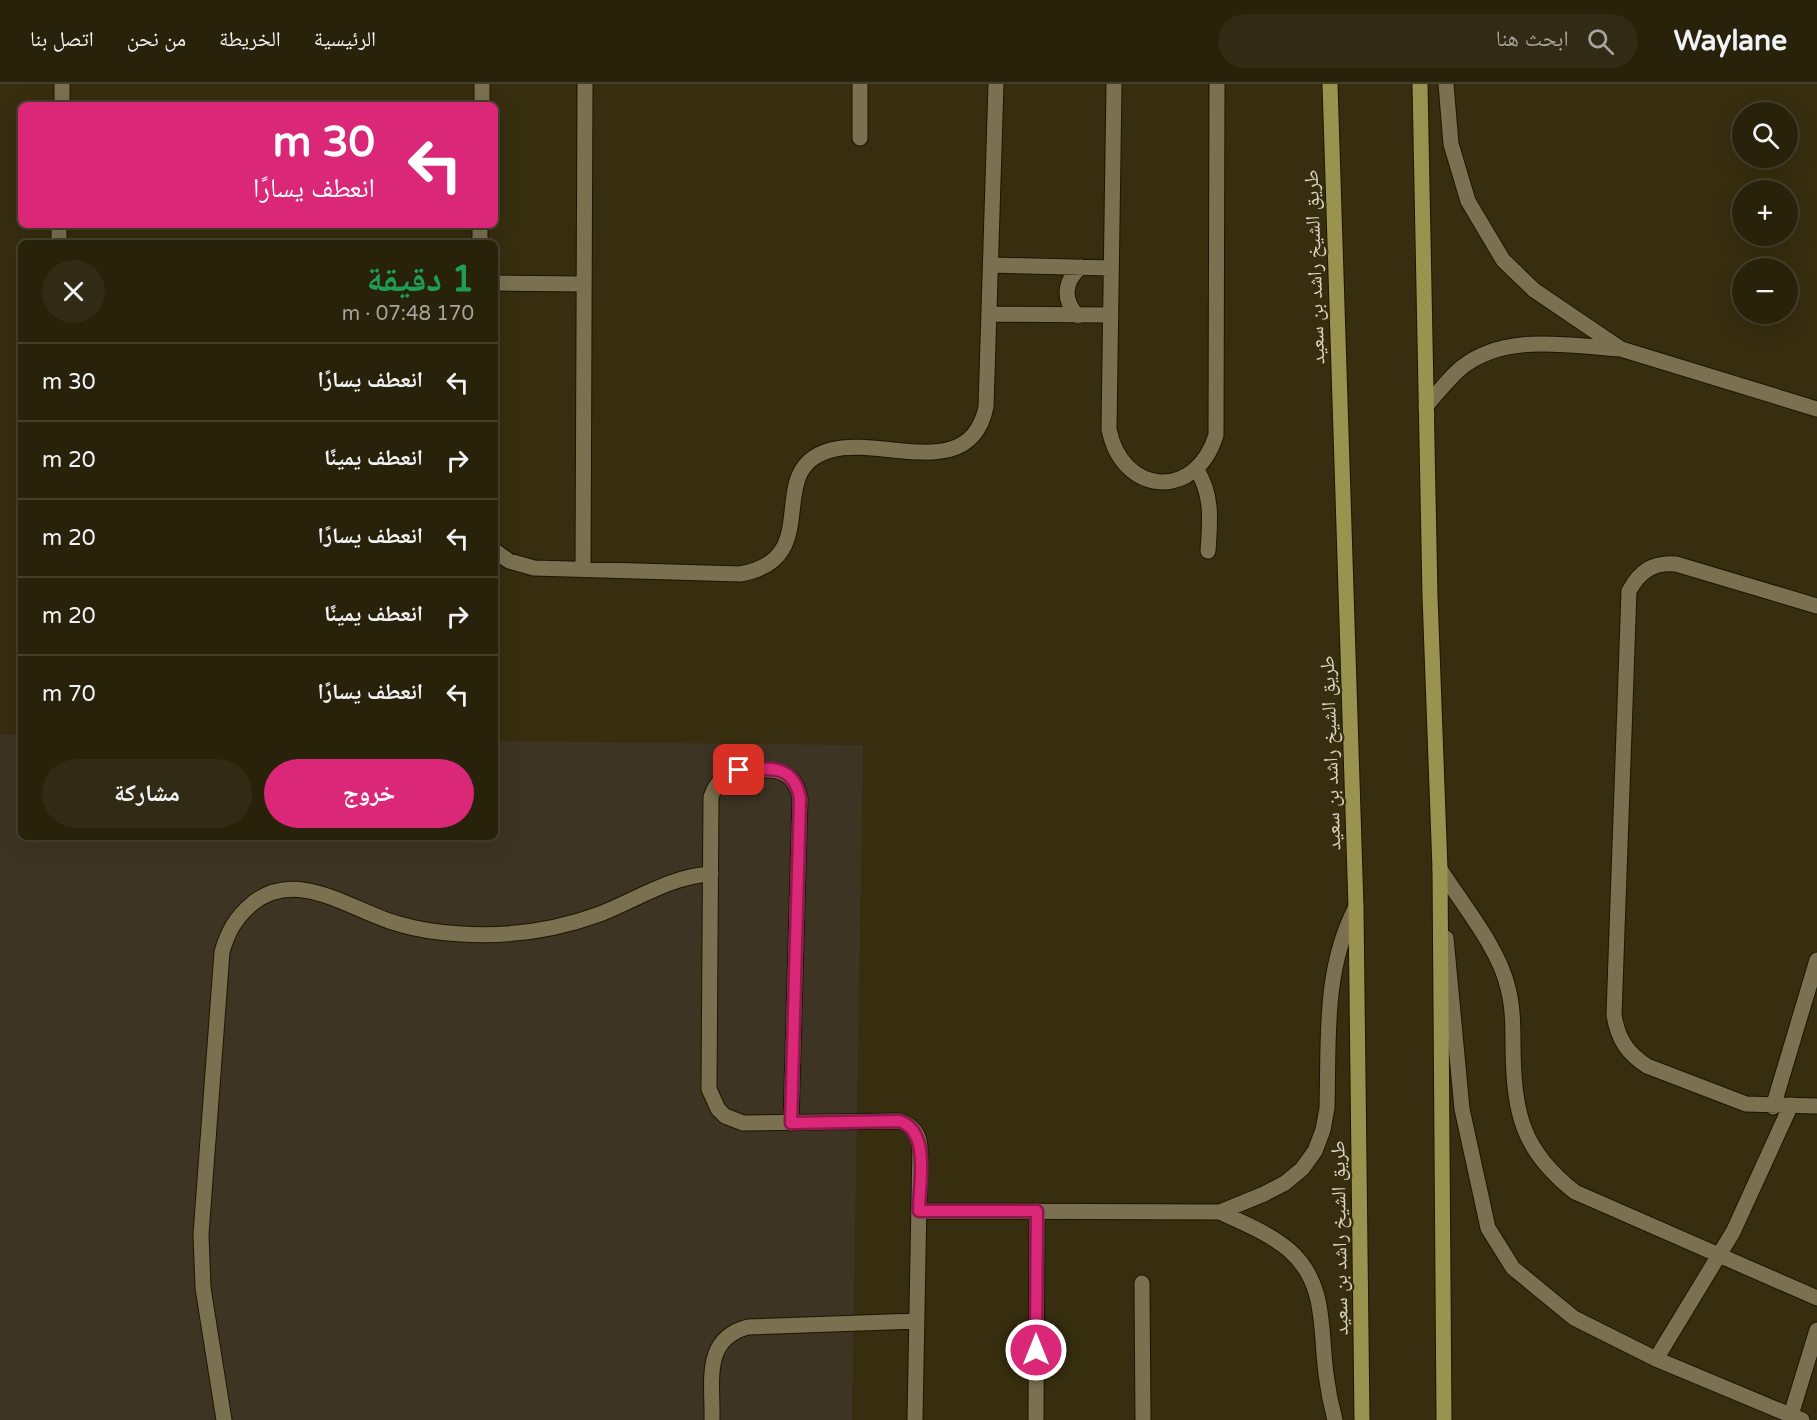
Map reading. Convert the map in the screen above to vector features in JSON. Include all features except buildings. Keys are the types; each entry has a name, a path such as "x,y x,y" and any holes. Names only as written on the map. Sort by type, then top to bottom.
{"main road":[{"name":"طريق الشيخ راشد بن سعيد","path":"1330,84 1356,907 1362,1420"},
{"path":"1420,84 1430,572"},
{"path":"1430,596 1440,869 1444,1420"}],"street":[{"path":"62,102 63,84"},
{"path":"482,84 482,102"},
{"path":"583,569 585,84"},
{"path":"860,84 860,138"},
{"path":"498,553 521,566 740,574 759,570 775,561 786,545 796,481 804,467 817,457 831,450 847,449 942,452 967,442 983,420 986,407 996,84"},
{"path":"1114,84 1109,429 1113,449 1124,466 1140,478 1160,482 1180,480 1197,470 1210,454 1216,435 1217,84"},
{"path":"1446,84 1451,144 1468,201 1503,261 1534,290 1621,349"},
{"path":"990,265 1111,268"},
{"path":"1078,315 1071,308 1066,290 1068,281 1081,267"},
{"path":"498,283 584,284"},
{"path":"989,314 1111,315"},
{"path":"1430,596 1426,406 1461,368 1491,352 1528,343 1621,349 1817,409"},
{"path":"1197,470 1210,498 1208,551"},
{"path":"1817,606 1676,564 1664,563 1643,572 1629,591 1614,1003 1616,1030 1623,1045 1633,1057 1647,1066 1733,1100 1773,1107 1817,1106"},
{"path":"791,1123 800,798 793,779 784,772 774,769 739,770 719,781 711,797 709,1089 712,1100 725,1116 743,1123 791,1123 899,1121 912,1127 920,1140 915,1420"},
{"path":"1440,869 1503,970 1512,1004 1516,1106 1523,1128 1544,1165 1575,1192 1817,1298"},
{"path":"1440,869 1462,1109 1488,1228 1513,1268 1574,1318 1656,1359 1797,1418 1817,1330"},
{"path":"224,1420 202,1288 201,1234 222,952 234,922 258,900 274,892 310,891 398,924 460,934 493,935 563,925 600,914 685,878 711,874"},
{"path":"919,1211 1220,1212 1284,1183 1302,1169 1315,1151 1323,1130 1327,1108 1333,966 1339,943 1356,907"},
{"path":"1773,1107 1817,960"},
{"path":"1656,1359 1720,1255 1758,1179 1791,1105"},
{"path":"1036,1420 1037,1211"},
{"path":"1220,1212 1272,1238 1290,1251 1313,1281 1323,1313 1326,1373 1335,1420"},
{"path":"1142,1282 1143,1420"},
{"path":"712,1420 716,1351 726,1336 736,1330 748,1327 917,1321"}],"shaded area":[{"path":"0,734 18,735 18,840 498,840 498,741 863,745 852,1420 0,1420"}],"route":[{"path":"739,770 774,769 784,772 793,779 800,798 791,1123 899,1121 912,1127 920,1140 919,1211 1037,1211 1036,1350"}]}
